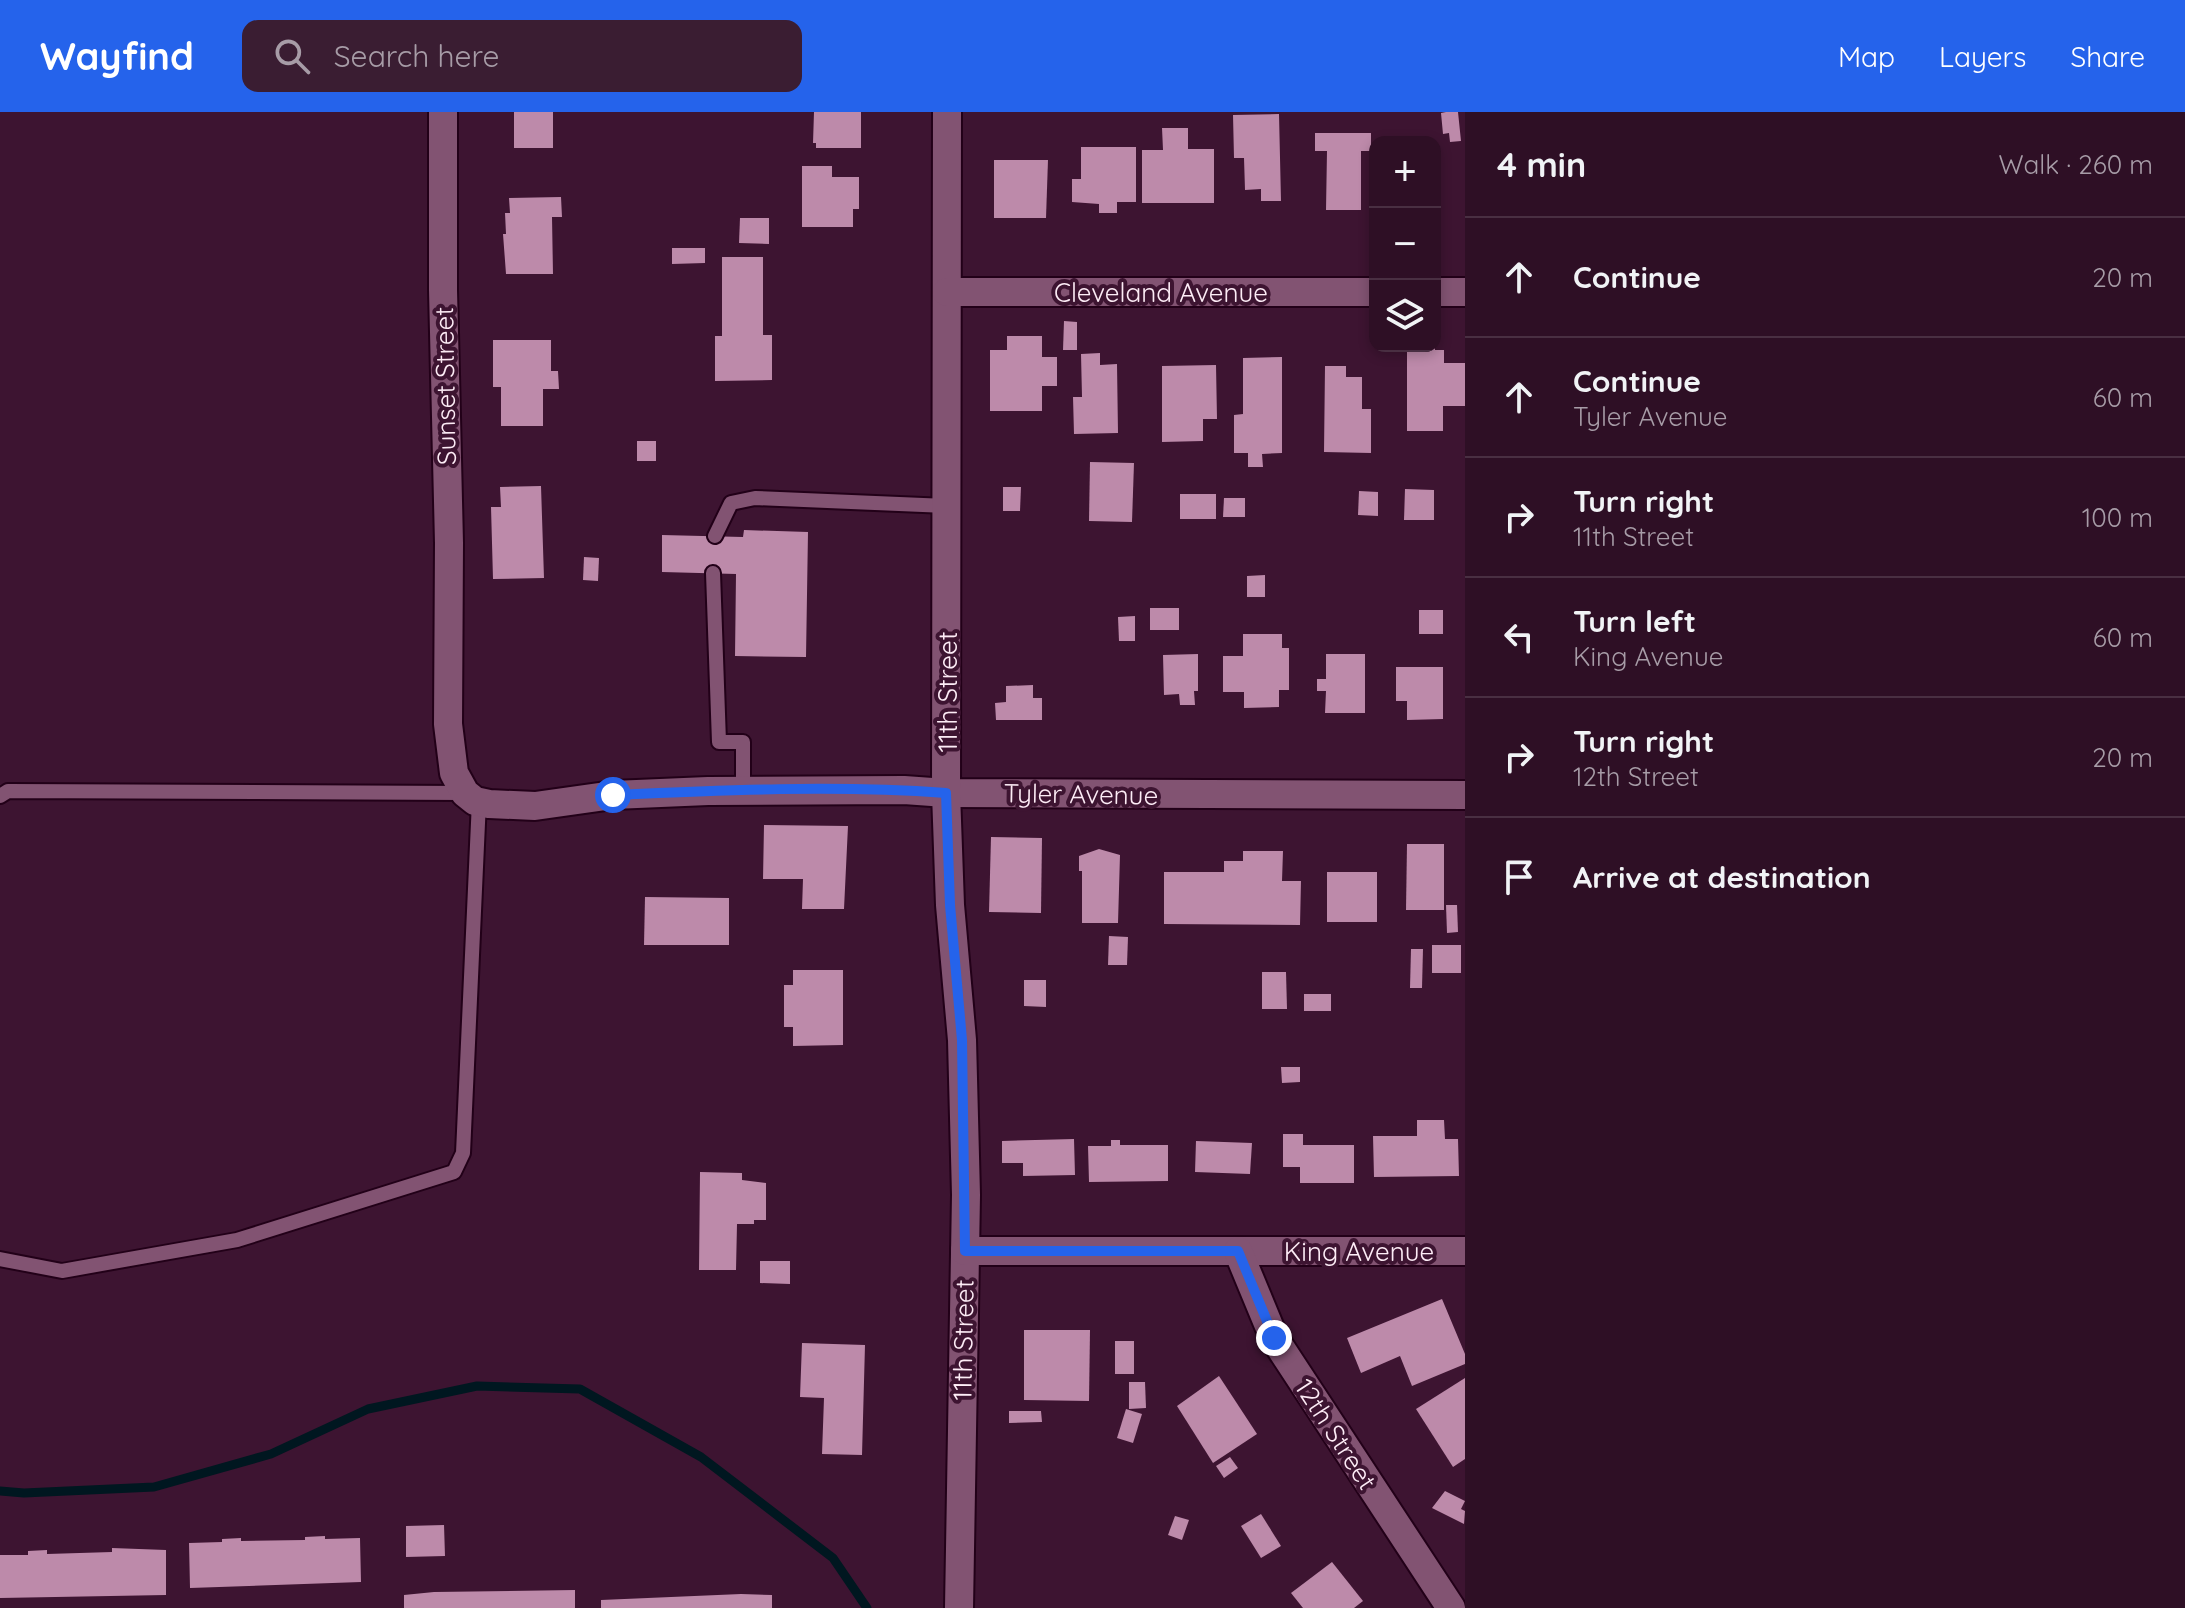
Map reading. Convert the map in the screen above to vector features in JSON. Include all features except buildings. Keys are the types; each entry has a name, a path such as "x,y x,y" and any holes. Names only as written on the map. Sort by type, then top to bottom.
{"street":[{"name":"Sunset Street","path":"443,112 450,736 454,773 472,797"},
{"name":"11th Street","path":"947,112 946,793 950,905 962,1040 965,1251 959,1608"},
{"name":"Cleveland Avenue","path":"947,292 1369,292"},
{"path":"1441,292 1465,292"},
{"name":"Tyler Avenue","path":"472,797 489,804 535,806 613,795 743,791 1465,795"},
{"name":"King Avenue","path":"965,1251 1465,1251"},
{"name":"12th Street","path":"1238,1251 1274,1338 1451,1608"}],"lane":[{"path":"715,536 731,503 755,498 947,506"},
{"path":"713,573 719,742 743,742 743,791"},
{"path":"0,796 8,791 472,797 463,1153 454,1172 237,1240 62,1271 0,1259"}],"waterway":[{"path":"0,1491 24,1493 154,1487 271,1454 368,1409 477,1386 580,1389 701,1457 833,1558 867,1608"}],"route":[{"path":"613,795 708,791 904,790 946,793 950,905 962,1040 965,1251 1238,1251 1274,1338"}]}
